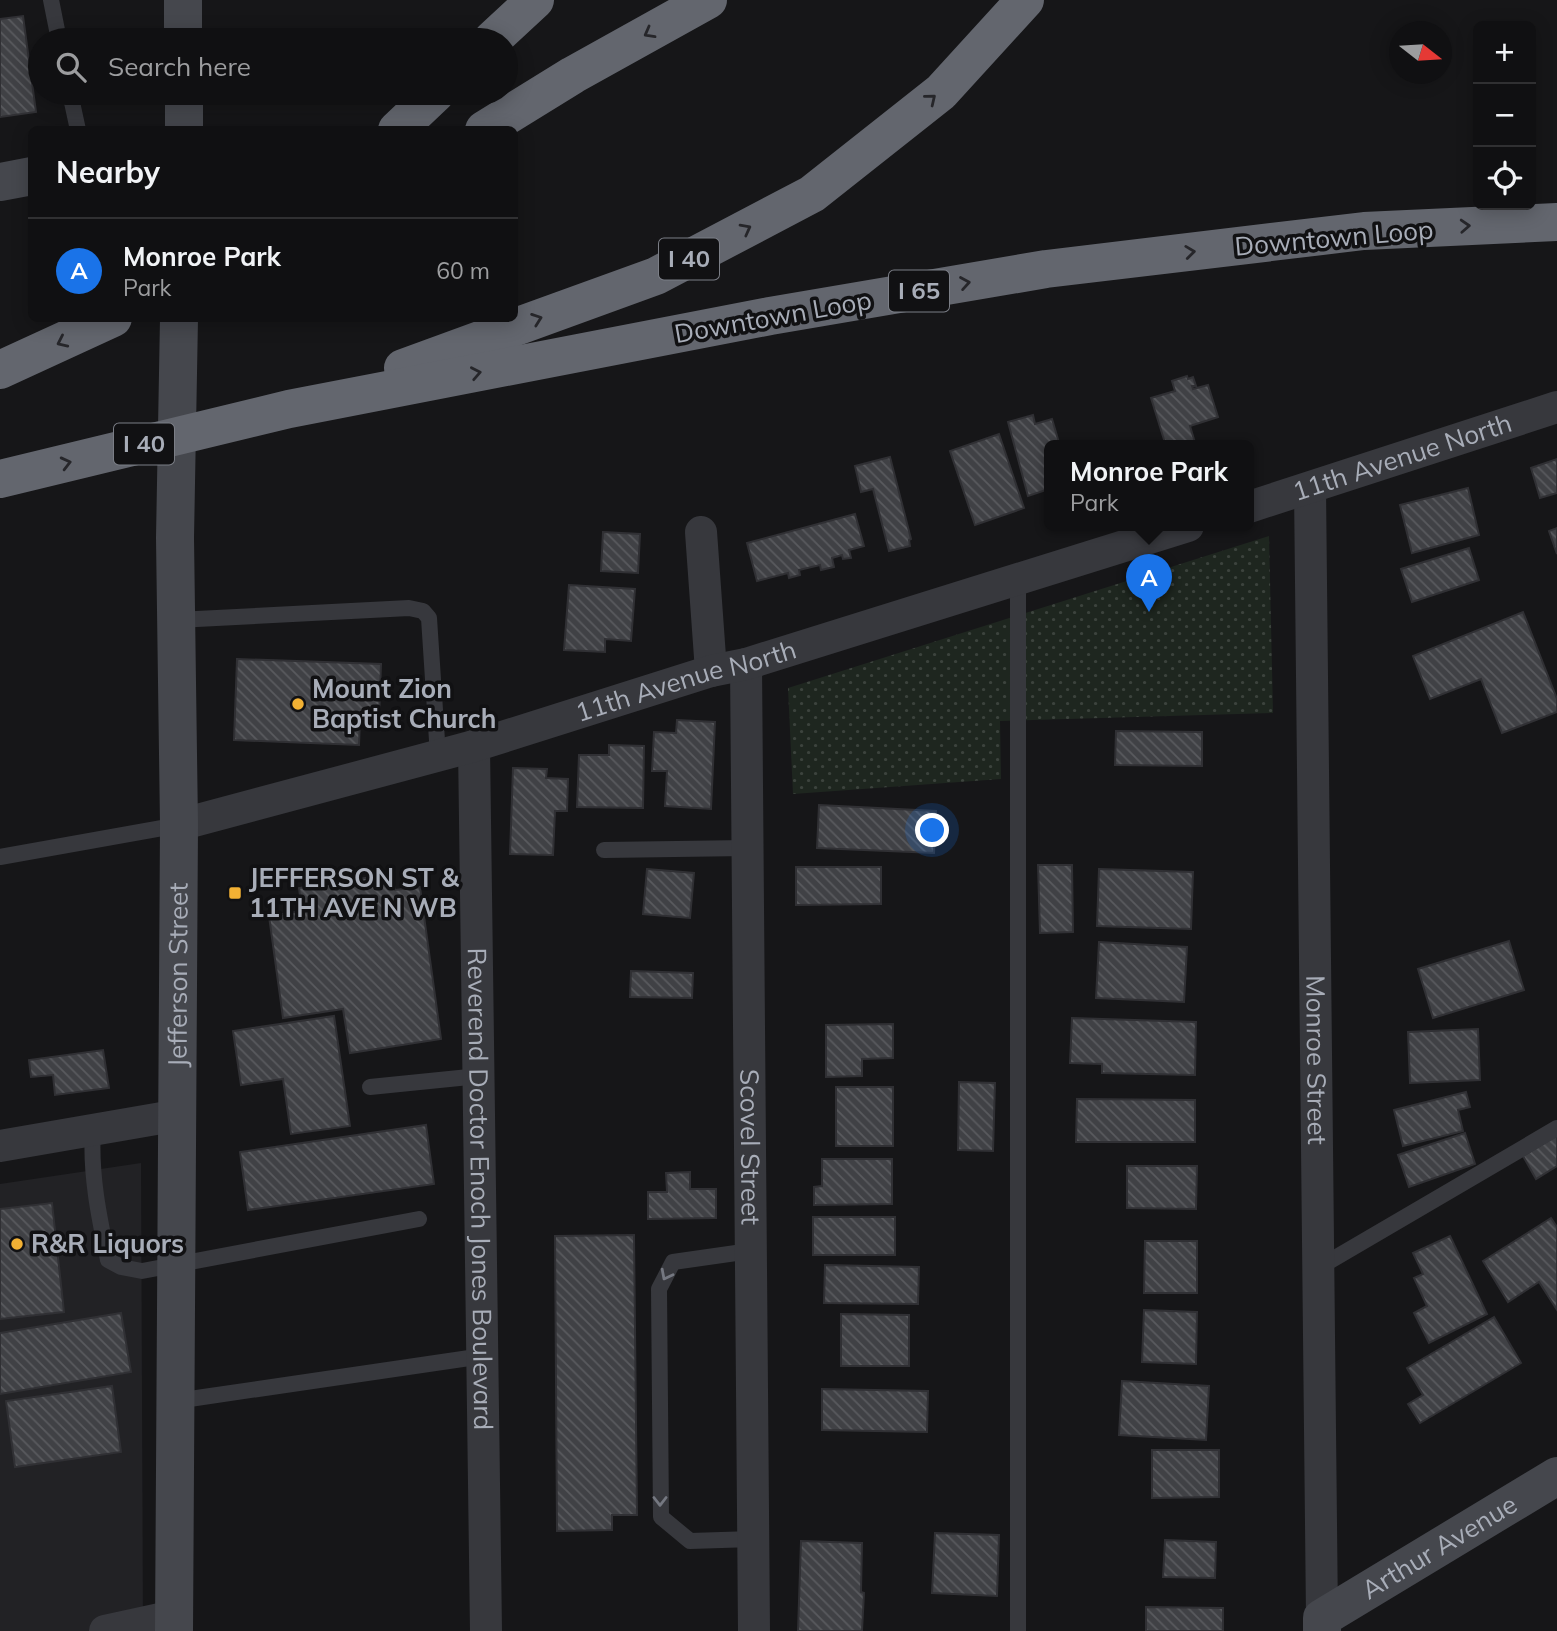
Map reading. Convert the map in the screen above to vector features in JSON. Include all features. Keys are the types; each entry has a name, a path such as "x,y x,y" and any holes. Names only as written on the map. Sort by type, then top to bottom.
{"highway":[{"path":"505,28 535,0"},
{"path":"490,126 573,75 708,0"},
{"name":"I 40","path":"289,409 656,276 812,194 941,92 1025,0"},
{"path":"401,126 423,105"},
{"name":"Downtown Loop","path":"0,479 289,409 770,316 1046,269 1364,231 1557,222"},
{"path":"0,370 104,322"}],"main road":[{"path":"183,0 183,28"},
{"path":"184,105 184,126"},
{"path":"0,182 28,177"},
{"name":"Jefferson Street","path":"174,1624 179,825 176,538 179,322"},
{"name":"Arthur Avenue","path":"1322,1625 1557,1476"}],"street":[{"name":"11th Avenue North","path":"1254,505 1557,407"},
{"name":"Monroe Street","path":"1310,488 1322,1625"},
{"name":"11th Avenue North","path":"179,825 474,746 1172,531"},
{"path":"701,532 711,671"},
{"name":"Scovel Street","path":"746,664 754,1631"},
{"name":"Reverend Doctor Enoch Jones Boulevard","path":"474,746 486,1631"},
{"path":"0,1146 178,1115"},
{"path":"105,1631 174,1624"}],"lane":[{"path":"51,0 57,28"},
{"path":"73,105 77,126"},
{"path":"1018,579 1018,1631"},
{"path":"177,620 409,608 424,611 429,618 438,756"},
{"path":"0,857 179,825"},
{"path":"604,850 747,848"},
{"path":"370,1087 479,1076"},
{"path":"1318,1268 1557,1128"},
{"path":"93,1130 91,1160 100,1222 108,1260 121,1267 142,1271 419,1219"},
{"path":"750,1251 673,1262 659,1289 660,1503 661,1517 690,1541 753,1539"},
{"path":"176,1401 483,1356"}],"shaded area":[{"path":"1269,536 1273,713 1000,721 1001,779 793,794 788,688"},
{"path":"141,1163 143,1631 0,1631 0,1184"}],"building":[{"path":"23,16 28,53 28,105 35,105 36,112 0,117 0,19"},
{"path":"1187,376 1188,379 1193,377 1196,386 1192,386 1193,389 1208,385 1218,417 1190,426 1194,440 1164,440 1151,398 1175,391 1172,381"},
{"path":"1033,415 1035,424 1052,419 1058,440 1044,440 1044,491 1028,496 1008,422"},
{"path":"999,434 1024,508 975,525 950,451"},
{"path":"890,457 911,539 910,546 889,551 873,489 861,492 855,466"},
{"path":"1557,459 1557,493 1540,498 1531,468"},
{"path":"1468,488 1479,535 1412,553 1400,505"},
{"path":"855,514 864,546 849,550 851,558 843,559 842,555 832,558 834,567 821,570 820,565 799,570 800,575 789,578 788,573 757,581 747,543"},
{"path":"1557,528 1557,554 1549,531"},
{"path":"603,532 640,534 638,573 601,571"},
{"path":"1469,548 1479,580 1412,602 1401,569"},
{"path":"569,585 635,589 631,641 605,639 605,652 564,650"},
{"path":"1523,612 1557,699 1557,712 1502,733 1481,679 1430,699 1413,656"},
{"path":"237,659 381,664 379,720 360,720 359,745 234,740"},
{"path":"677,720 715,722 711,809 665,806 667,771 652,771 654,732 676,733"},
{"path":"1116,731 1202,732 1202,766 1115,765"},
{"path":"609,745 644,746 643,808 577,807 579,755 609,755"},
{"path":"513,768 547,769 546,778 568,779 567,811 555,811 553,855 510,854"},
{"path":"819,805 936,811 934,853 817,848"},
{"path":"1038,865 1072,865 1073,932 1040,933"},
{"path":"796,867 881,867 881,904 796,905"},
{"path":"647,869 694,873 690,918 643,914"},
{"path":"1099,869 1193,872 1191,929 1097,926"},
{"path":"392,874 395,890 420,887 441,1039 350,1053 343,1009 283,1018 269,916 302,911 299,888"},
{"path":"1509,941 1524,990 1433,1018 1418,969"},
{"path":"1099,942 1187,947 1184,1002 1096,998"},
{"path":"631,971 693,973 692,998 630,997"},
{"path":"334,1016 350,1126 291,1134 283,1079 241,1085 233,1031"},
{"path":"1072,1018 1196,1022 1195,1075 1102,1073 1102,1064 1070,1063"},
{"path":"893,1024 893,1058 862,1059 862,1076 826,1077 826,1025"},
{"path":"1478,1029 1480,1080 1410,1083 1408,1032"},
{"path":"103,1050 109,1088 55,1095 53,1075 31,1077 29,1060"},
{"path":"959,1082 995,1083 993,1151 958,1150"},
{"path":"836,1087 893,1087 893,1146 836,1146"},
{"path":"1466,1092 1470,1107 1458,1110 1463,1131 1403,1146 1394,1110"},
{"path":"1077,1099 1195,1100 1195,1142 1076,1142"},
{"path":"426,1125 434,1184 248,1210 240,1152"},
{"path":"1465,1133 1475,1164 1409,1187 1398,1155"},
{"path":"1557,1135 1557,1166 1536,1179 1523,1156"},
{"path":"822,1159 892,1159 892,1204 814,1205 814,1187 822,1186"},
{"path":"1127,1166 1197,1166 1196,1209 1127,1208"},
{"path":"690,1172 690,1189 716,1189 716,1218 648,1219 648,1192 667,1192 666,1173"},
{"path":"52,1203 64,1312 0,1319 0,1209"},
{"path":"813,1217 895,1217 895,1255 813,1255"},
{"path":"1551,1218 1557,1227 1557,1310 1539,1282 1508,1302 1483,1261"},
{"path":"634,1235 637,1515 612,1515 612,1530 557,1531 555,1236"},
{"path":"1450,1236 1487,1314 1429,1343 1414,1313 1427,1306 1414,1278 1423,1274 1413,1253"},
{"path":"1145,1241 1197,1241 1197,1293 1144,1293"},
{"path":"825,1265 919,1267 918,1304 824,1303"},
{"path":"1144,1310 1197,1312 1196,1364 1142,1362"},
{"path":"121,1313 131,1372 0,1394 0,1333"},
{"path":"841,1314 909,1315 909,1366 841,1366"},
{"path":"1494,1317 1521,1363 1420,1423 1408,1404 1423,1395 1407,1368"},
{"path":"1122,1381 1209,1386 1206,1440 1119,1435"},
{"path":"112,1386 121,1452 15,1467 6,1401"},
{"path":"822,1389 928,1391 927,1432 822,1430"},
{"path":"1152,1450 1219,1450 1219,1497 1152,1498"},
{"path":"935,1533 999,1535 997,1596 932,1593"},
{"path":"1165,1540 1216,1542 1215,1578 1163,1577"},
{"path":"801,1541 862,1543 862,1631 798,1631"},
{"path":"1146,1607 1223,1608 1223,1631 1146,1631"}],"place":[{"name":"Monroe Park","path":"1149,612"},
{"name":"Mount Zion Baptist Church","path":"298,704"},
{"name":"JEFFERSON ST & 11TH AVE N WB","path":"235,893"},
{"name":"R&R Liquors","path":"17,1244"}]}
